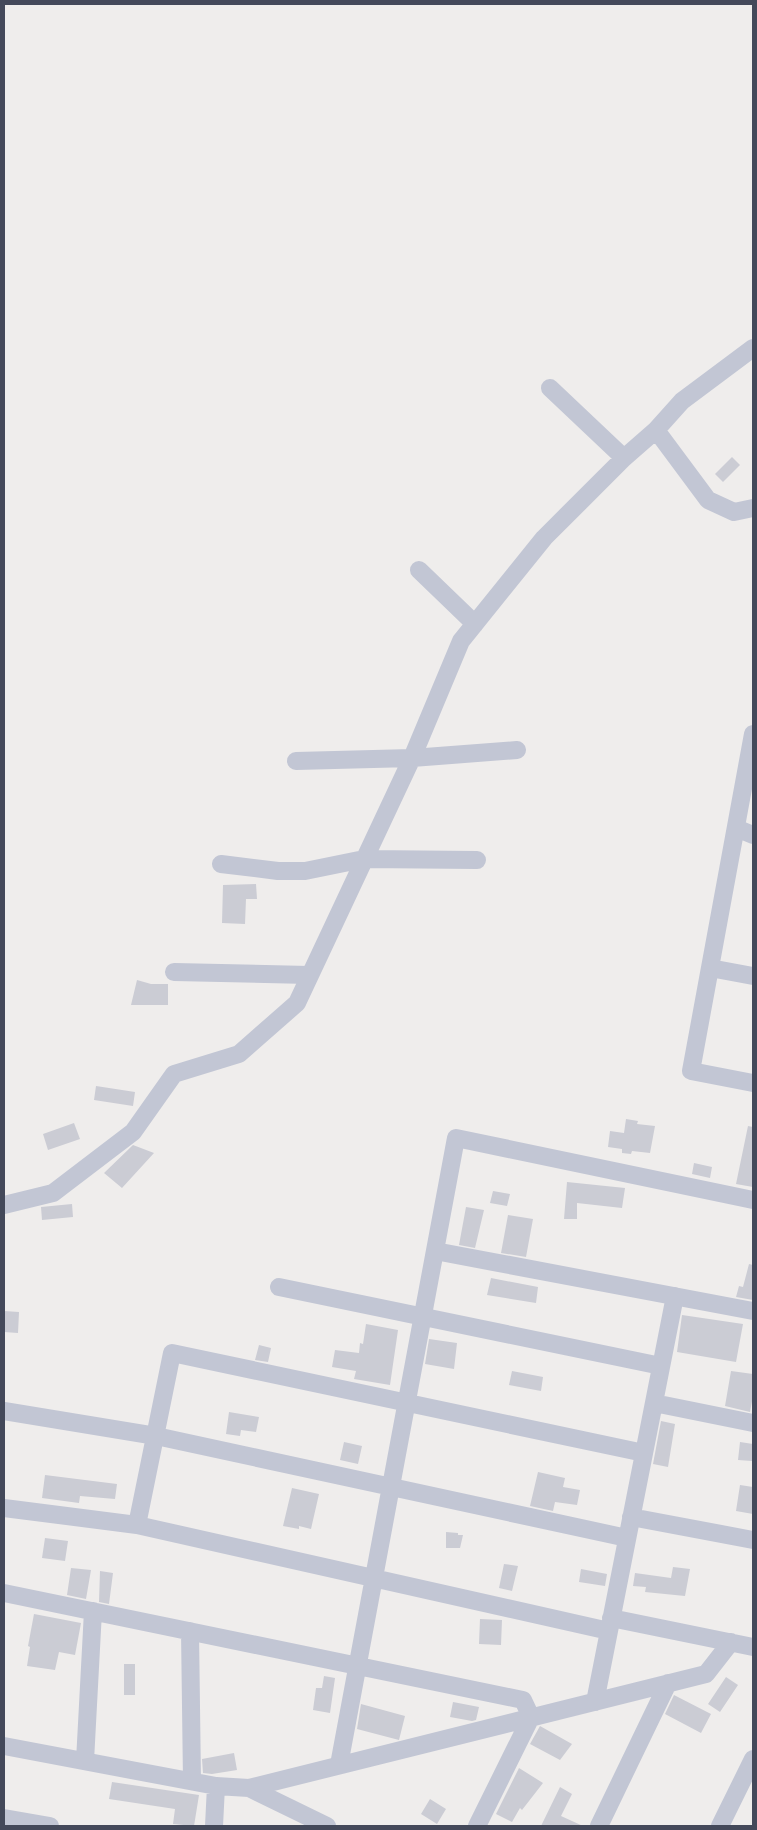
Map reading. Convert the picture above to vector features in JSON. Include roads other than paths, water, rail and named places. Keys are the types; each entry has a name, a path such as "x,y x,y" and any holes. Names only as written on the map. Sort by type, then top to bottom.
{"street":[{"path":"4,1205 53,1192 133,1132 174,1074 239,1054 297,1003 412,758 461,641 544,538 624,458 656,430 682,401 753,348"},
{"path":"550,388 624,458"},
{"path":"656,430 708,500 734,512 753,508"},
{"path":"419,570 474,624"},
{"path":"753,734 691,1071 753,1083"},
{"path":"296,762 412,758 516,750"},
{"path":"736,828 753,835"},
{"path":"221,864 305,871 364,859 477,860"},
{"path":"710,968 753,976"},
{"path":"174,972 309,975"},
{"path":"339,1765 456,1138 753,1200"},
{"path":"435,1251 753,1312"},
{"path":"279,1287 661,1366"},
{"path":"595,1702 675,1296"},
{"path":"137,1525 172,1353 644,1453"},
{"path":"654,1403 753,1423"},
{"path":"4,1411 156,1436 627,1538"},
{"path":"4,1508 137,1525 374,1578 610,1624 753,1646"},
{"path":"631,1517 753,1540"},
{"path":"4,1593 523,1700 531,1718"},
{"path":"85,1761 93,1611"},
{"path":"190,1631 192,1781"},
{"path":"4,1746 216,1786 249,1788 706,1674 731,1642"},
{"path":"599,1826 668,1683"},
{"path":"477,1826 531,1718"},
{"path":"720,1826 753,1759"},
{"path":"214,1826 216,1786"},
{"path":"249,1788 327,1826"},
{"path":"4,1818 50,1826"}]}
